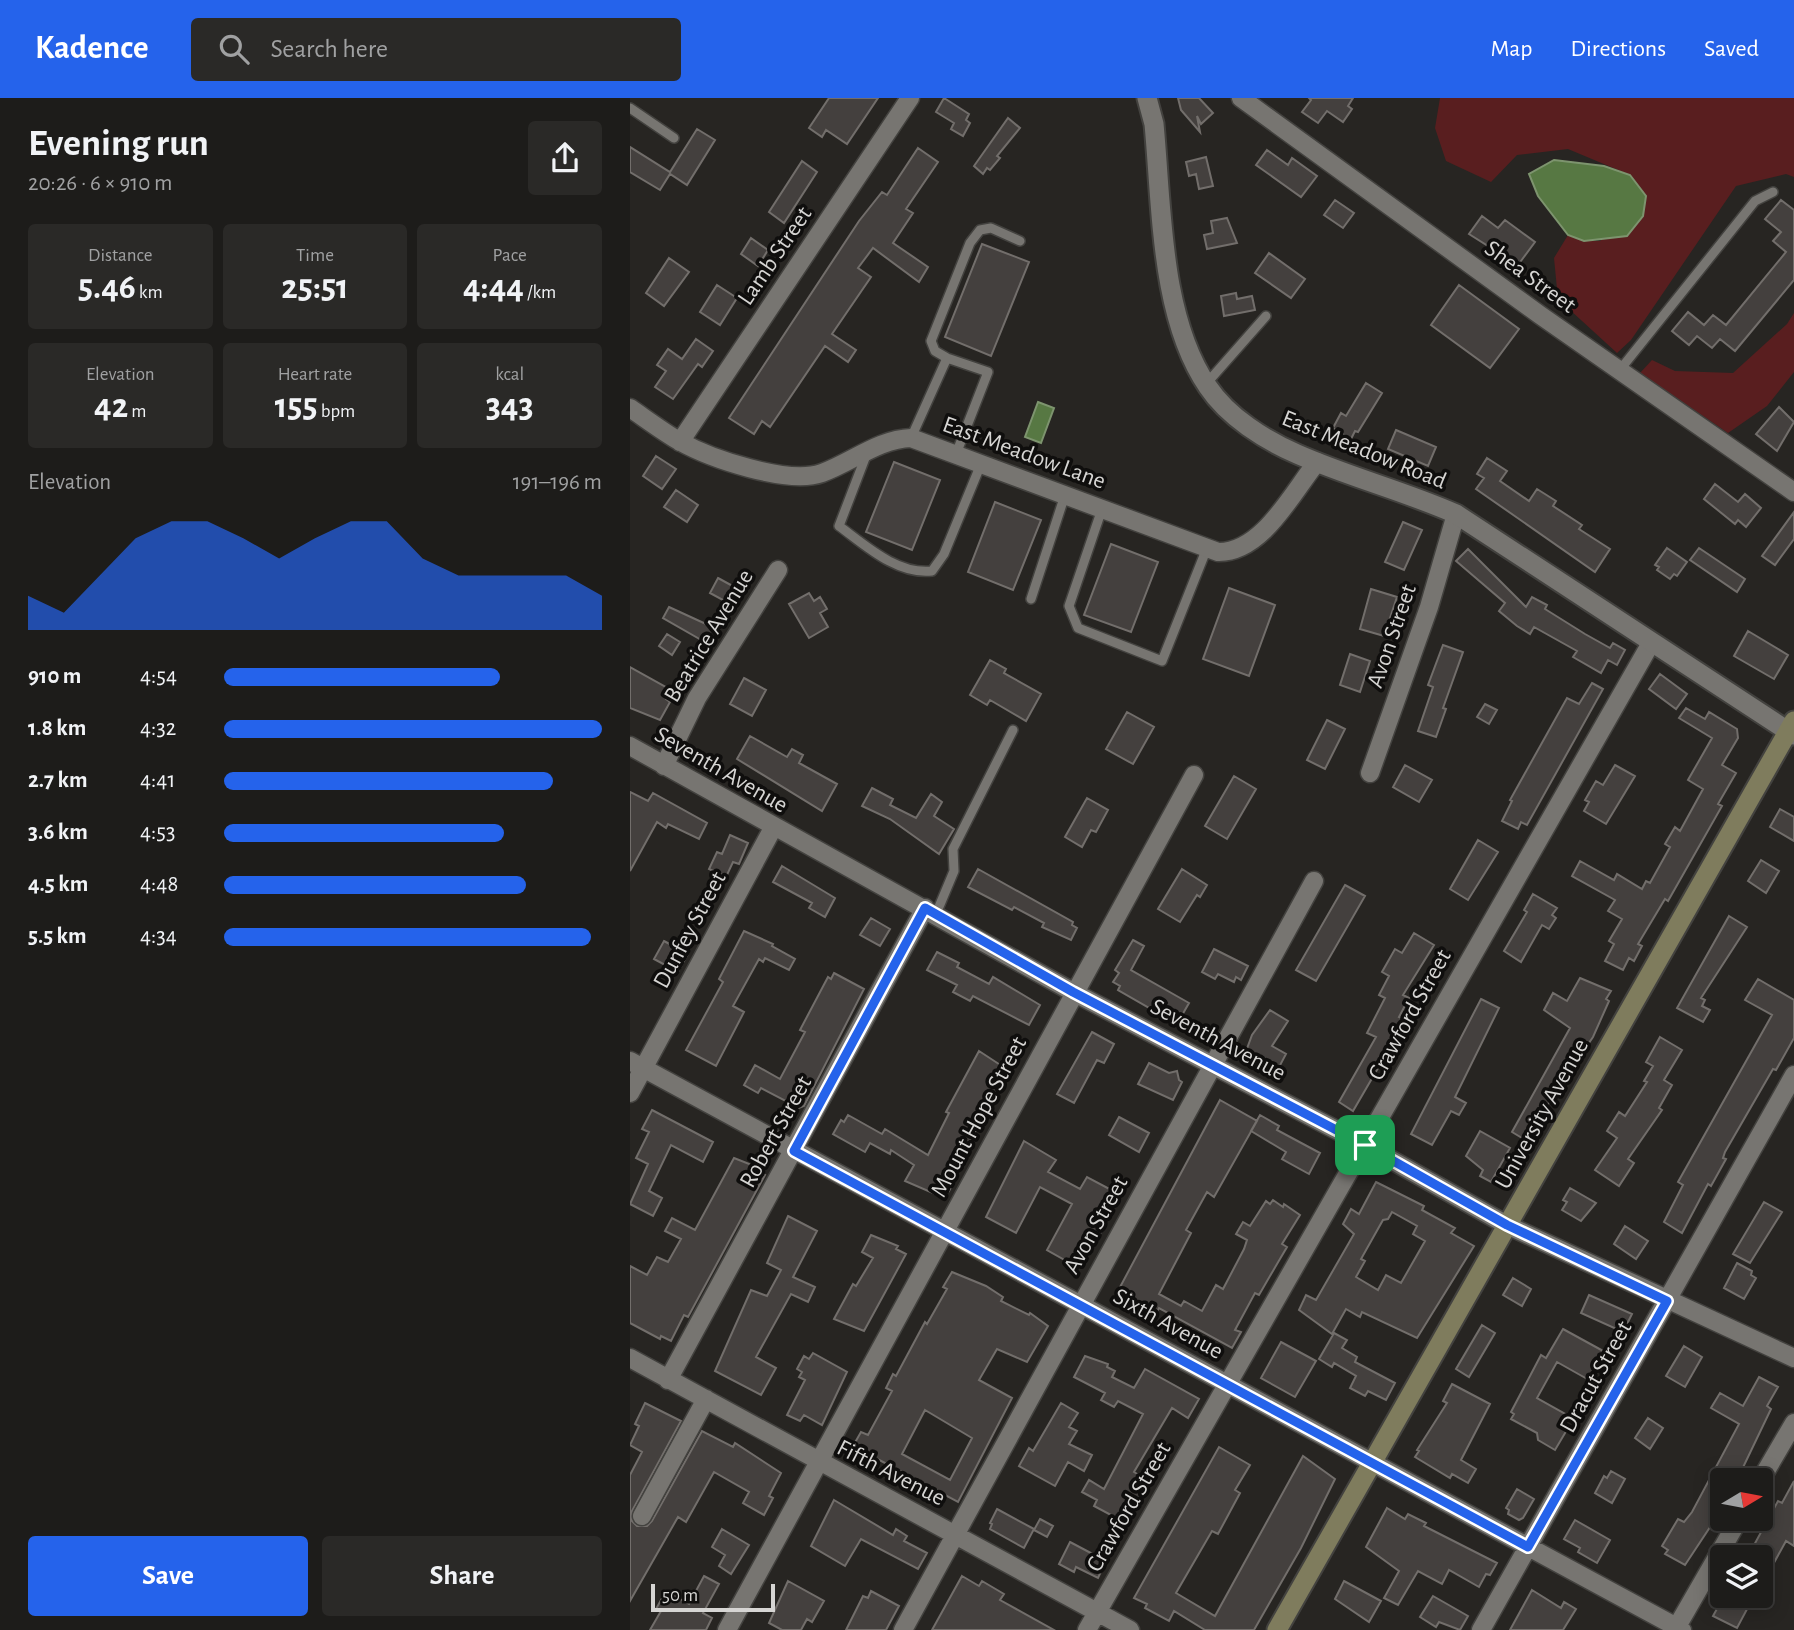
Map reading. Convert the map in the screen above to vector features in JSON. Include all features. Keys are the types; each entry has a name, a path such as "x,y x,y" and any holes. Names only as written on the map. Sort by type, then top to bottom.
{"main road":[{"name":"University Avenue","path":"1277,1630 1792,729"}],"street":[{"name":"Lamb Street","path":"680,442 910,98"},
{"name":"East Meadow Road","path":"1147,98 1154,124 1176,311 1190,351 1206,384 1249,427 1277,444 1317,462 1414,495 1456,514 1723,690 1792,729"},
{"name":"Shea Street","path":"1241,98 1619,371 1794,492"},
{"name":"East Meadow Lane","path":"630,408 680,442 714,456 796,478 824,472 890,441 911,438 1207,548 1233,552 1249,544 1274,518 1317,462"},
{"name":"Avon Street","path":"1370,773 1429,607 1456,514"},
{"name":"Beatrice Avenue","path":"664,765 697,698 778,570"},
{"name":"Crawford Street","path":"1087,1630 1651,643"},
{"name":"Seventh Avenue","path":"630,746 773,828 930,911 1073,992 1365,1145 1507,1225 1794,1358"},
{"name":"Mount Hope Street","path":"727,1630 1073,992 1194,775"},
{"name":"Dunfey Street","path":"630,1093 637,1065 773,828"},
{"name":"Avon Street","path":"903,1630 1314,881"},
{"name":"Robert Street","path":"668,1380 930,911"},
{"name":"Sixth Avenue","path":"637,1065 1227,1385 1373,1461 1678,1629"},
{"name":"Dracut Street","path":"1481,1630 1794,1075"},
{"name":"Fifth Avenue","path":"630,1359 1130,1630"},
{"path":"642,1516 706,1399"},
{"path":"1768,1468 1794,1423"},
{"path":"1678,1629 1732,1531"}],"lane":[{"path":"630,108 674,138"},
{"path":"1619,371 1755,201 1773,192"},
{"path":"956,454 988,372 935,352 931,341 970,243 979,230 991,228 1020,241"},
{"path":"1206,384 1266,316"},
{"path":"911,438 947,358"},
{"path":"868,452 839,526 878,555 921,572 932,571 944,555 981,464"},
{"path":"1031,598 1065,495"},
{"path":"1102,509 1069,606 1078,628 1162,661 1207,548"},
{"path":"930,911 954,871 953,849 1013,730"}],"shaded area":[{"path":"1440,98 1794,98 1794,177 1786,174 1736,186 1631,340 1617,353 1558,299 1554,258 1568,235 1584,241 1600,241 1646,196 1630,175 1568,149 1517,155 1491,182 1446,161 1435,128"},
{"path":"1554,160 1604,166 1630,175 1646,196 1643,216 1627,236 1584,241 1568,235 1538,196 1529,174"},
{"path":"1794,313 1794,372 1767,406 1728,433 1640,373 1652,360 1675,371 1733,373 1787,324"},
{"path":"1038,402 1054,408 1041,443 1025,437"}],"building":[{"path":"829,98 878,98 847,144 826,130 822,137 809,128"},
{"path":"944,98 969,114 966,120 970,123 963,136 951,129 954,123 936,112"},
{"path":"1178,98 1199,98 1213,113 1201,124 1197,116 1200,132 1181,110"},
{"path":"1309,98 1353,98 1348,106 1352,109 1343,122 1327,111 1318,123 1302,112 1311,100"},
{"path":"1008,118 1020,128 997,156 1000,158 983,174 974,166"},
{"path":"697,129 715,140 687,185 670,174 660,190 630,172 630,147 670,172"},
{"path":"918,148 938,162 906,209 913,213 893,243 928,267 919,282 873,248 858,268 871,277 832,334 856,350 848,362 825,346 770,427 762,421 754,434 729,418 859,221 882,192 887,195"},
{"path":"1267,150 1288,165 1292,158 1317,176 1301,197 1256,165"},
{"path":"1206,157 1213,186 1199,189 1196,174 1189,176 1186,162"},
{"path":"802,161 817,172 784,223 769,212"},
{"path":"1335,200 1354,213 1343,228 1324,215"},
{"path":"1781,200 1794,210 1794,280 1735,351 1720,339 1712,348 1697,336 1689,345 1672,331 1688,312 1704,325 1713,315 1726,325 1786,252 1773,241 1781,232 1765,219"},
{"path":"1482,216 1498,228 1505,220 1535,242 1518,265 1469,234"},
{"path":"1227,218 1237,243 1207,249 1204,235 1213,233 1211,221"},
{"path":"751,238 768,250 758,266 741,254"},
{"path":"982,244 1029,262 991,356 945,337"},
{"path":"1269,253 1305,279 1291,298 1255,273"},
{"path":"669,258 689,272 664,306 646,293"},
{"path":"717,285 737,298 720,325 700,312"},
{"path":"1459,285 1519,329 1490,368 1431,325"},
{"path":"1236,293 1237,299 1252,296 1255,310 1224,316 1221,296"},
{"path":"696,339 713,351 702,367 698,364 673,399 655,387 666,371 657,365 668,349 682,359"},
{"path":"1366,383 1382,393 1351,439 1333,428 1341,413 1346,416"},
{"path":"1779,407 1794,422 1777,451 1756,434"},
{"path":"1396,430 1436,447 1428,466 1388,449"},
{"path":"656,456 676,469 662,489 643,476"},
{"path":"1487,458 1507,471 1500,481 1529,501 1537,489 1556,501 1553,506 1582,525 1579,529 1610,549 1595,572 1476,489 1484,478 1477,474"},
{"path":"894,462 940,480 912,550 866,532"},
{"path":"1715,484 1738,502 1745,494 1761,508 1746,527 1738,520 1735,524 1704,499"},
{"path":"676,490 698,505 687,522 664,507"},
{"path":"995,502 1041,520 1013,590 968,572"},
{"path":"1794,512 1794,539 1775,565 1762,556"},
{"path":"1403,522 1422,530 1404,570 1385,562"},
{"path":"1111,544 1158,562 1131,632 1084,615"},
{"path":"1667,548 1687,562 1677,576 1674,574 1670,579 1657,570 1659,567 1655,565"},
{"path":"1699,548 1745,579 1737,592 1690,560"},
{"path":"1468,549 1526,607 1532,597 1547,605 1545,609 1585,634 1610,648 1613,643 1625,650 1617,665 1608,660 1601,673 1573,657 1577,651 1534,627 1530,634 1517,626 1499,611 1505,603 1456,561"},
{"path":"718,578 740,590 732,605 710,593"},
{"path":"1229,588 1275,605 1249,676 1203,659"},
{"path":"1371,589 1397,597 1384,636 1360,629"},
{"path":"809,593 814,601 820,597 827,609 820,613 828,627 809,638 789,604"},
{"path":"669,607 719,630 710,645 663,618"},
{"path":"1748,631 1788,655 1774,679 1734,656"},
{"path":"667,634 680,642 672,655 659,646"},
{"path":"1443,645 1463,652 1443,708 1446,709 1436,737 1418,731 1433,687 1428,685"},
{"path":"1350,654 1370,661 1360,692 1340,685"},
{"path":"990,660 1006,669 1004,673 1041,694 1026,721 990,700 987,705 970,695"},
{"path":"630,667 671,690 666,699 670,702 660,720 630,708"},
{"path":"1660,674 1687,694 1676,709 1649,689"},
{"path":"744,678 766,690 752,716 730,704"},
{"path":"1592,683 1603,689 1527,825 1521,822 1518,829 1502,821 1512,801 1510,800 1567,698 1579,704"},
{"path":"1485,704 1497,710 1489,724 1477,717"},
{"path":"1686,708 1705,719 1709,712 1737,729 1738,738 1722,765 1736,773 1718,804 1722,806 1668,901 1665,899 1638,944 1642,946 1634,961 1629,958 1623,970 1605,961 1614,944 1609,941 1622,919 1608,911 1615,900 1572,876 1580,861 1614,880 1617,874 1642,889 1646,881 1650,883 1670,847 1665,844 1675,827 1680,831 1703,789 1688,780 1712,738 1679,718"},
{"path":"1127,712 1154,727 1133,764 1106,749"},
{"path":"1327,720 1345,729 1325,769 1307,760"},
{"path":"750,736 787,757 792,749 803,755 799,763 837,784 822,811 737,759"},
{"path":"1405,765 1432,780 1419,802 1393,787"},
{"path":"1615,765 1635,776 1606,824 1584,811 1589,802 1585,800 1596,781 1603,785"},
{"path":"1234,776 1256,789 1227,839 1205,826"},
{"path":"872,788 893,799 890,805 916,818 931,794 942,802 934,816 954,829 939,854 890,819 862,806"},
{"path":"630,792 648,801 653,793 707,823 699,839 668,824 666,828 657,822 630,871"},
{"path":"1087,798 1108,810 1096,832 1091,830 1082,847 1065,837"},
{"path":"1780,809 1794,817 1794,841 1770,827"},
{"path":"730,835 748,843 739,864 733,862 726,877 709,869 717,852 722,854"},
{"path":"1478,840 1498,852 1468,900 1450,889"},
{"path":"1761,860 1779,871 1766,893 1748,881"},
{"path":"782,866 835,898 825,917 809,908 812,903 773,882"},
{"path":"978,869 1073,922 1072,925 1077,928 1071,940 1042,927 1044,923 1014,907 1012,910 968,887"},
{"path":"1182,869 1207,885 1200,897 1197,895 1180,922 1158,909"},
{"path":"1345,885 1365,896 1316,981 1296,970"},
{"path":"1533,894 1557,908 1552,915 1556,918 1549,929 1542,925 1521,962 1504,951 1527,912 1524,910"},
{"path":"1729,916 1747,927 1701,998 1705,1000 1702,1006 1710,1010 1703,1022 1677,1008"},
{"path":"871,918 890,929 880,946 860,935"},
{"path":"744,931 773,944 772,946 795,959 789,970 765,958 763,962 759,959 733,1006 744,1012 716,1066 686,1050 723,982 719,979"},
{"path":"1414,933 1434,945 1403,995 1409,998 1399,1017 1406,1020 1353,1111 1339,1102 1376,1037 1367,1033 1385,998 1379,995 1389,976 1382,972 1395,949 1402,953"},
{"path":"1133,940 1144,946 1131,970 1189,1003 1177,1024 1118,990 1120,986 1113,982 1119,973 1115,970"},
{"path":"664,941 688,954 678,972 654,959"},
{"path":"1214,949 1248,966 1241,980 1236,977 1234,982 1218,974 1215,979 1202,972"},
{"path":"937,952 959,963 957,967 989,984 993,977 1040,1005 1029,1025 973,996 970,1001 953,992 957,985 927,970"},
{"path":"834,973 864,989 804,1106 799,1108 761,1088 758,1093 744,1085 755,1065 780,1079 805,1032 800,1030 828,977 831,979"},
{"path":"1580,978 1611,991 1606,999 1609,1001 1593,1037 1580,1056 1577,1054 1527,1141 1512,1132 1570,1028 1544,1010 1553,993 1567,1001"},
{"path":"1758,979 1794,1000 1794,1038 1725,1152 1723,1158 1726,1159 1711,1186 1708,1184 1682,1233 1664,1222 1683,1185 1678,1182 1772,1015 1745,1000"},
{"path":"1481,999 1499,1008 1455,1097 1466,1103 1459,1115 1451,1111 1432,1145 1411,1134"},
{"path":"1270,1010 1288,1021 1272,1046 1286,1054 1277,1071 1245,1054 1252,1035"},
{"path":"1092,1032 1114,1044 1104,1063 1097,1060 1074,1103 1057,1094"},
{"path":"1660,1037 1682,1050 1664,1080 1672,1085 1659,1108 1662,1110 1628,1159 1634,1163 1619,1186 1595,1170 1617,1138 1607,1131 1619,1112 1625,1116 1647,1082 1644,1081 1653,1066 1646,1062"},
{"path":"979,1051 1008,1070 951,1177 955,1180 942,1197 905,1181 914,1165 891,1150 890,1154 870,1143 865,1152 833,1134 841,1120 844,1122 848,1115 882,1134 885,1129 928,1155 949,1113 946,1112"},
{"path":"1149,1063 1169,1073 1177,1071 1182,1082 1173,1100 1138,1084"},
{"path":"1220,1100 1257,1121 1214,1197 1207,1192 1186,1230 1191,1233 1159,1294 1181,1306 1184,1301 1202,1311 1216,1285 1223,1289 1244,1249 1247,1240 1236,1234 1243,1222 1250,1226 1266,1201 1270,1204 1273,1200 1300,1215 1282,1244 1287,1247 1259,1295 1255,1293 1235,1330 1241,1332 1232,1348 1159,1308 1155,1315 1128,1301 1130,1298 1119,1289"},
{"path":"652,1110 713,1142 703,1162 671,1145 649,1191 662,1198 653,1216 630,1204 648,1164 636,1158 649,1132 642,1129"},
{"path":"1260,1115 1279,1126 1277,1130 1320,1153 1309,1174 1282,1159 1286,1152 1251,1131"},
{"path":"1119,1117 1149,1133 1139,1152 1109,1135"},
{"path":"1480,1131 1510,1148 1491,1182 1480,1176 1483,1170 1466,1156"},
{"path":"1024,1141 1056,1160 1048,1172 1080,1189 1087,1177 1117,1193 1101,1222 1105,1224 1097,1240 1093,1238 1077,1267 1047,1250 1072,1204 1040,1187 1016,1233 986,1217"},
{"path":"734,1158 757,1167 756,1170 765,1175 688,1317 684,1315 671,1341 661,1336 660,1339 630,1323 630,1266 647,1275 657,1257 668,1262 681,1239 665,1231 672,1218 695,1230"},
{"path":"1376,1182 1424,1206 1422,1210 1455,1228 1451,1233 1474,1246 1417,1338 1362,1312 1360,1317 1346,1309 1332,1334 1299,1310 1306,1295 1316,1300 1354,1234 1343,1224 1351,1209 1359,1214","holes":["1392,1212 1417,1226 1413,1234 1425,1241 1401,1283 1386,1275 1378,1290 1356,1277 1365,1261 1361,1259 1383,1220 1388,1219"]},
{"path":"1570,1188 1596,1203 1581,1221 1562,1210 1567,1202 1563,1200"},
{"path":"1764,1202 1782,1212 1750,1263 1733,1254"},
{"path":"788,1216 817,1231 793,1277 815,1287 808,1302 791,1294 756,1357 776,1368 761,1395 715,1371 751,1290 767,1296 781,1270 767,1263"},
{"path":"1625,1226 1648,1241 1636,1259 1614,1244"},
{"path":"871,1235 898,1246 896,1249 906,1254 864,1331 834,1319 853,1284 856,1286 873,1258 862,1252"},
{"path":"1737,1263 1752,1271 1751,1275 1756,1278 1744,1299 1724,1288"},
{"path":"952,1272 986,1286 1003,1297 1001,1301 1029,1315 1030,1313 1048,1326 1027,1362 997,1349 979,1380 1012,1398 958,1502 853,1446 861,1432 868,1435 892,1391 886,1388 893,1374 896,1376 925,1322 927,1324 947,1289 943,1287","holes":["925,1410 972,1438 950,1480 902,1454"]},
{"path":"1513,1278 1531,1289 1522,1306 1503,1295"},
{"path":"1589,1295 1632,1314 1623,1332 1581,1313"},
{"path":"1482,1325 1495,1333 1469,1377 1456,1369"},
{"path":"1563,1329 1605,1352 1589,1380 1557,1362 1537,1398 1567,1415 1562,1424 1568,1428 1555,1450 1538,1440 1537,1433 1511,1419 1514,1414 1511,1412 1541,1355 1546,1358"},
{"path":"1334,1333 1347,1340 1342,1348 1357,1357 1355,1362 1395,1383 1386,1400 1368,1391 1365,1396 1350,1388 1356,1376 1334,1363 1332,1367 1319,1359"},
{"path":"1281,1342 1316,1361 1295,1397 1261,1378"},
{"path":"1684,1346 1702,1357 1685,1387 1666,1376"},
{"path":"813,1353 847,1372 822,1425 804,1415 800,1421 787,1415 805,1380 799,1377 802,1372 797,1369 804,1356 809,1359"},
{"path":"1085,1356 1108,1364 1107,1367 1115,1371 1112,1377 1134,1388 1145,1369 1199,1399 1188,1418 1172,1408 1134,1472 1149,1481 1124,1522 1094,1506 1097,1500 1082,1492 1089,1480 1104,1489 1143,1414 1118,1401 1114,1407 1101,1400 1105,1393 1074,1377"},
{"path":"1759,1377 1778,1387 1767,1406 1771,1409 1743,1468 1716,1468 1739,1424 1711,1408 1720,1393 1743,1406"},
{"path":"1452,1384 1490,1404 1461,1460 1476,1469 1468,1483 1452,1474 1450,1478 1415,1457 1447,1403 1443,1401"},
{"path":"645,1403 681,1421 632,1511 632,1521 637,1526 647,1526 652,1521 702,1431 733,1447 735,1443 781,1473 769,1496 773,1498 764,1515 743,1503 749,1492 714,1472 686,1522 678,1517 630,1601 630,1475 642,1452 630,1445 639,1426 635,1424"},
{"path":"1061,1403 1078,1413 1069,1427 1077,1431 1069,1444 1092,1455 1084,1471 1068,1462 1055,1486 1019,1466 1029,1448 1033,1451"},
{"path":"1648,1418 1663,1428 1650,1449 1635,1438"},
{"path":"1219,1447 1250,1465 1235,1490 1240,1493 1218,1534 1212,1531 1176,1593 1215,1616 1303,1456 1335,1479 1301,1548 1254,1630 1205,1630 1174,1611 1169,1621 1145,1608 1147,1604 1134,1598"},
{"path":"1611,1471 1625,1479 1612,1503 1595,1493 1604,1476 1607,1478"},
{"path":"1710,1478 1710,1527 1685,1565 1665,1554 1668,1550 1662,1546 1678,1519 1684,1522"},
{"path":"1794,1481 1794,1546 1786,1541 1773,1564 1773,1545 1754,1545 1762,1531 1773,1531 1773,1510 1778,1501 1782,1503"},
{"path":"1517,1489 1534,1499 1519,1520 1508,1514 1509,1510 1506,1508"},
{"path":"834,1500 893,1535 896,1529 907,1536 904,1541 927,1553 918,1569 861,1539 845,1566 811,1546"},
{"path":"1387,1508 1405,1519 1408,1514 1426,1523 1424,1526 1497,1563 1490,1575 1486,1574 1479,1587 1449,1570 1442,1584 1418,1571 1398,1605 1384,1598 1399,1571 1366,1547"},
{"path":"997,1509 1034,1529 1024,1548 990,1529"},
{"path":"1040,1519 1053,1526 1047,1537 1034,1530"},
{"path":"1575,1520 1610,1540 1597,1563 1578,1552 1580,1548 1564,1539"},
{"path":"722,1529 749,1545 731,1574 719,1566 725,1555 712,1547"},
{"path":"1070,1542 1106,1561 1098,1578 1076,1567 1074,1572 1059,1564"},
{"path":"704,1576 719,1584 703,1613 712,1618 706,1630 650,1630 661,1611 656,1609 666,1591 689,1604"},
{"path":"962,1576 979,1586 982,1581 1004,1594 1000,1600 1054,1630 932,1630"},
{"path":"788,1581 824,1601 812,1622 807,1619 801,1630 782,1630 769,1623"},
{"path":"1344,1581 1381,1601 1369,1622 1335,1599"},
{"path":"1532,1590 1561,1608 1564,1602 1576,1609 1563,1630 1510,1630"},
{"path":"871,1591 899,1606 886,1630 846,1630 863,1596 868,1598"},
{"path":"1433,1596 1468,1616 1460,1630 1439,1622 1436,1627 1420,1617"},
{"path":"1717,1608 1748,1608 1737,1628 1713,1616"}],"route":[{"path":"925,908 1073,992 1365,1145 1507,1225 1667,1301 1528,1547 794,1151 925,908"}]}
